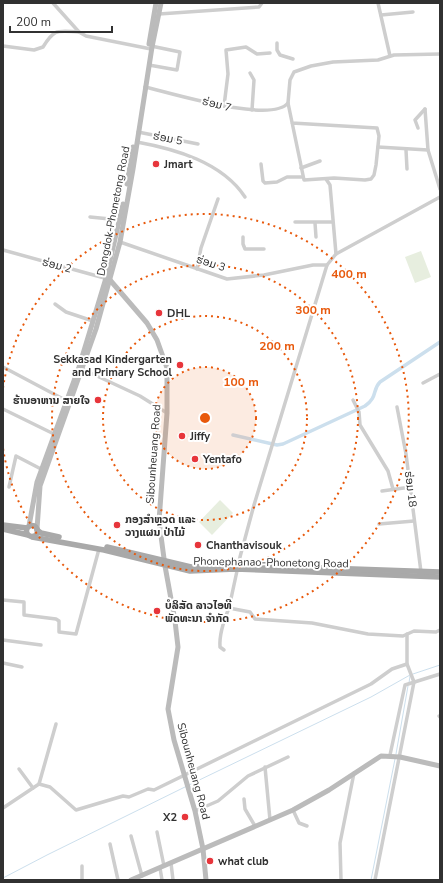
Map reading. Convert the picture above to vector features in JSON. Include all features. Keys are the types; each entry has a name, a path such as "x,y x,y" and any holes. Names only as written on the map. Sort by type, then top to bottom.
{"main road":[{"name":"Dongdok-Phonetong Road","path":"117,241 150,48 156,3"},
{"name":"Dongdok-Phonetong Road","path":"68,402 82,369 108,279 117,241 137,142 149,64 150,48 161,3"},
{"name":"Dongdok-Phonetong Road","path":"35,507 40,486 108,279"},
{"name":"Sibounheuang Road","path":"108,279 147,323 157,340 167,368 167,413 159,520 164,563 175,621 178,647 168,709 174,740 195,811 203,849 206,880"},
{"name":"Dongdok-Phonetong Road","path":"35,507 35,491 41,468 57,435"},
{"path":"35,507 37,529 36,535 30,536 28,527 35,507"},
{"name":"Phonephanao-Phonetong Road","path":"3,525 33,526 44,534 202,571 239,567 440,572"},
{"name":"Phonephanao-Phonetong Road","path":"3,529 30,536 103,549"},
{"name":"Phonephanao-Phonetong Road","path":"239,567 440,577"},
{"path":"133,880 293,810 381,756 399,757 440,766"}],"street":[{"path":"54,3 79,32 91,38 180,52 178,69 149,64"},
{"path":"159,14 259,7 262,3"},
{"path":"378,3 390,56"},
{"path":"381,15 413,12"},
{"path":"3,46 34,50 43,47 50,36 57,31 79,32"},
{"path":"277,43 280,55 293,58"},
{"path":"224,106 228,74 226,50 246,47 257,54 270,53"},
{"path":"292,123 377,128 379,136 378,147 374,175 371,179 326,179 306,182 302,177 288,103 290,80 294,72 332,62 378,60 390,56 440,54"},
{"path":"250,73 254,80 252,110"},
{"name":"ຮ່ອມ 7","path":"145,87 224,106 252,110 278,110 288,103"},
{"path":"418,128 415,120 425,109 428,150 440,189"},
{"name":"ຮ່ອມ 5","path":"138,132 198,144"},
{"path":"137,142 160,146 188,155 209,165 237,186 245,197"},
{"path":"378,147 406,150 428,150"},
{"path":"406,150 407,168"},
{"path":"301,168 320,161"},
{"path":"261,164 263,181 265,183 277,182 287,177 302,177"},
{"path":"326,179 330,185 332,222 336,254"},
{"path":"224,650 220,647 220,642 224,620 230,608 254,505 327,265 336,254 440,197"},
{"path":"197,269 201,248 218,199"},
{"path":"90,217 120,220"},
{"path":"294,222 332,222"},
{"path":"315,223 316,237"},
{"path":"243,237 245,249 264,249"},
{"name":"ຮ່ອມ 3","path":"117,241 197,269 231,279 264,275 305,266 327,265"},
{"name":"ຮ່ອມ 2","path":"3,250 108,279"},
{"path":"55,304 66,312 93,321"},
{"path":"3,367 68,402"},
{"path":"82,369 140,396 167,413"},
{"path":"423,383 440,374"},
{"path":"353,400 359,412 360,425 388,471 393,489"},
{"name":"ຮ່ອມ 18","path":"397,407 411,487 421,572"},
{"path":"3,409 57,435"},
{"path":"9,487 16,456 41,468"},
{"path":"382,491 411,487"},
{"path":"379,524 414,521"},
{"path":"3,600 24,602 24,615 56,619 59,621 59,632 76,634 103,549"},
{"path":"230,608 250,612 255,619 312,623 368,634 403,636 414,630 436,632 440,630"},
{"path":"375,880 399,757 411,683 408,665 407,634"},
{"path":"3,640 41,645"},
{"path":"3,664 22,666"},
{"path":"39,784 50,787 76,810 123,796 128,797 146,789 154,790 184,777 371,684 392,669 408,665"},
{"path":"390,756 404,687 411,683 440,674"},
{"path":"3,808 39,784 56,724"},
{"path":"195,811 218,801 240,782 265,767 288,757"},
{"path":"265,767 270,820"},
{"path":"19,769 33,788"},
{"path":"340,880 340,843 354,773"},
{"path":"244,799 246,808 255,826"},
{"path":"293,810 299,823 307,826"},
{"path":"157,832 162,867 162,880"},
{"path":"131,836 142,876"},
{"path":"110,844 118,880"},
{"path":"171,863 173,880"},
{"path":"82,866 82,880"}],"green space":[{"path":"421,251 431,277 415,283 405,257"},
{"path":"220,500 233,513 212,535 199,522"}],"waterway":[{"path":"233,435 277,445 283,444 365,406 372,400 376,388 380,382 440,342"},
{"path":"413,674 440,665"},
{"path":"189,785 371,697 410,675"},
{"path":"409,683 410,676"},
{"path":"396,754 408,686"},
{"path":"371,880 395,759"},
{"path":"3,878 187,786"}],"place":[{"name":"Jmart","path":"156,164"},
{"name":"DHL","path":"159,313"},
{"name":"Sekkasad Kindergarten and Primary School","path":"180,365"},
{"name":"ຮ້ານອາຫານ ສາຍໃຈ","path":"98,400"},
{"name":"Jiffy","path":"182,436"},
{"name":"Yentafo","path":"195,459"},
{"name":"ກອງສໍາຫຼວດ ແລະ ວາງແຜນ ປ່າໄມ້","path":"117,525"},
{"name":"Chanthavisouk","path":"198,545"},
{"name":"ບໍລິສັດ ລາວໄອທີ ພັດທະນາ ຈຳກັດ","path":"157,611"},
{"name":"X2","path":"185,817"},
{"name":"what club","path":"210,861"}]}
